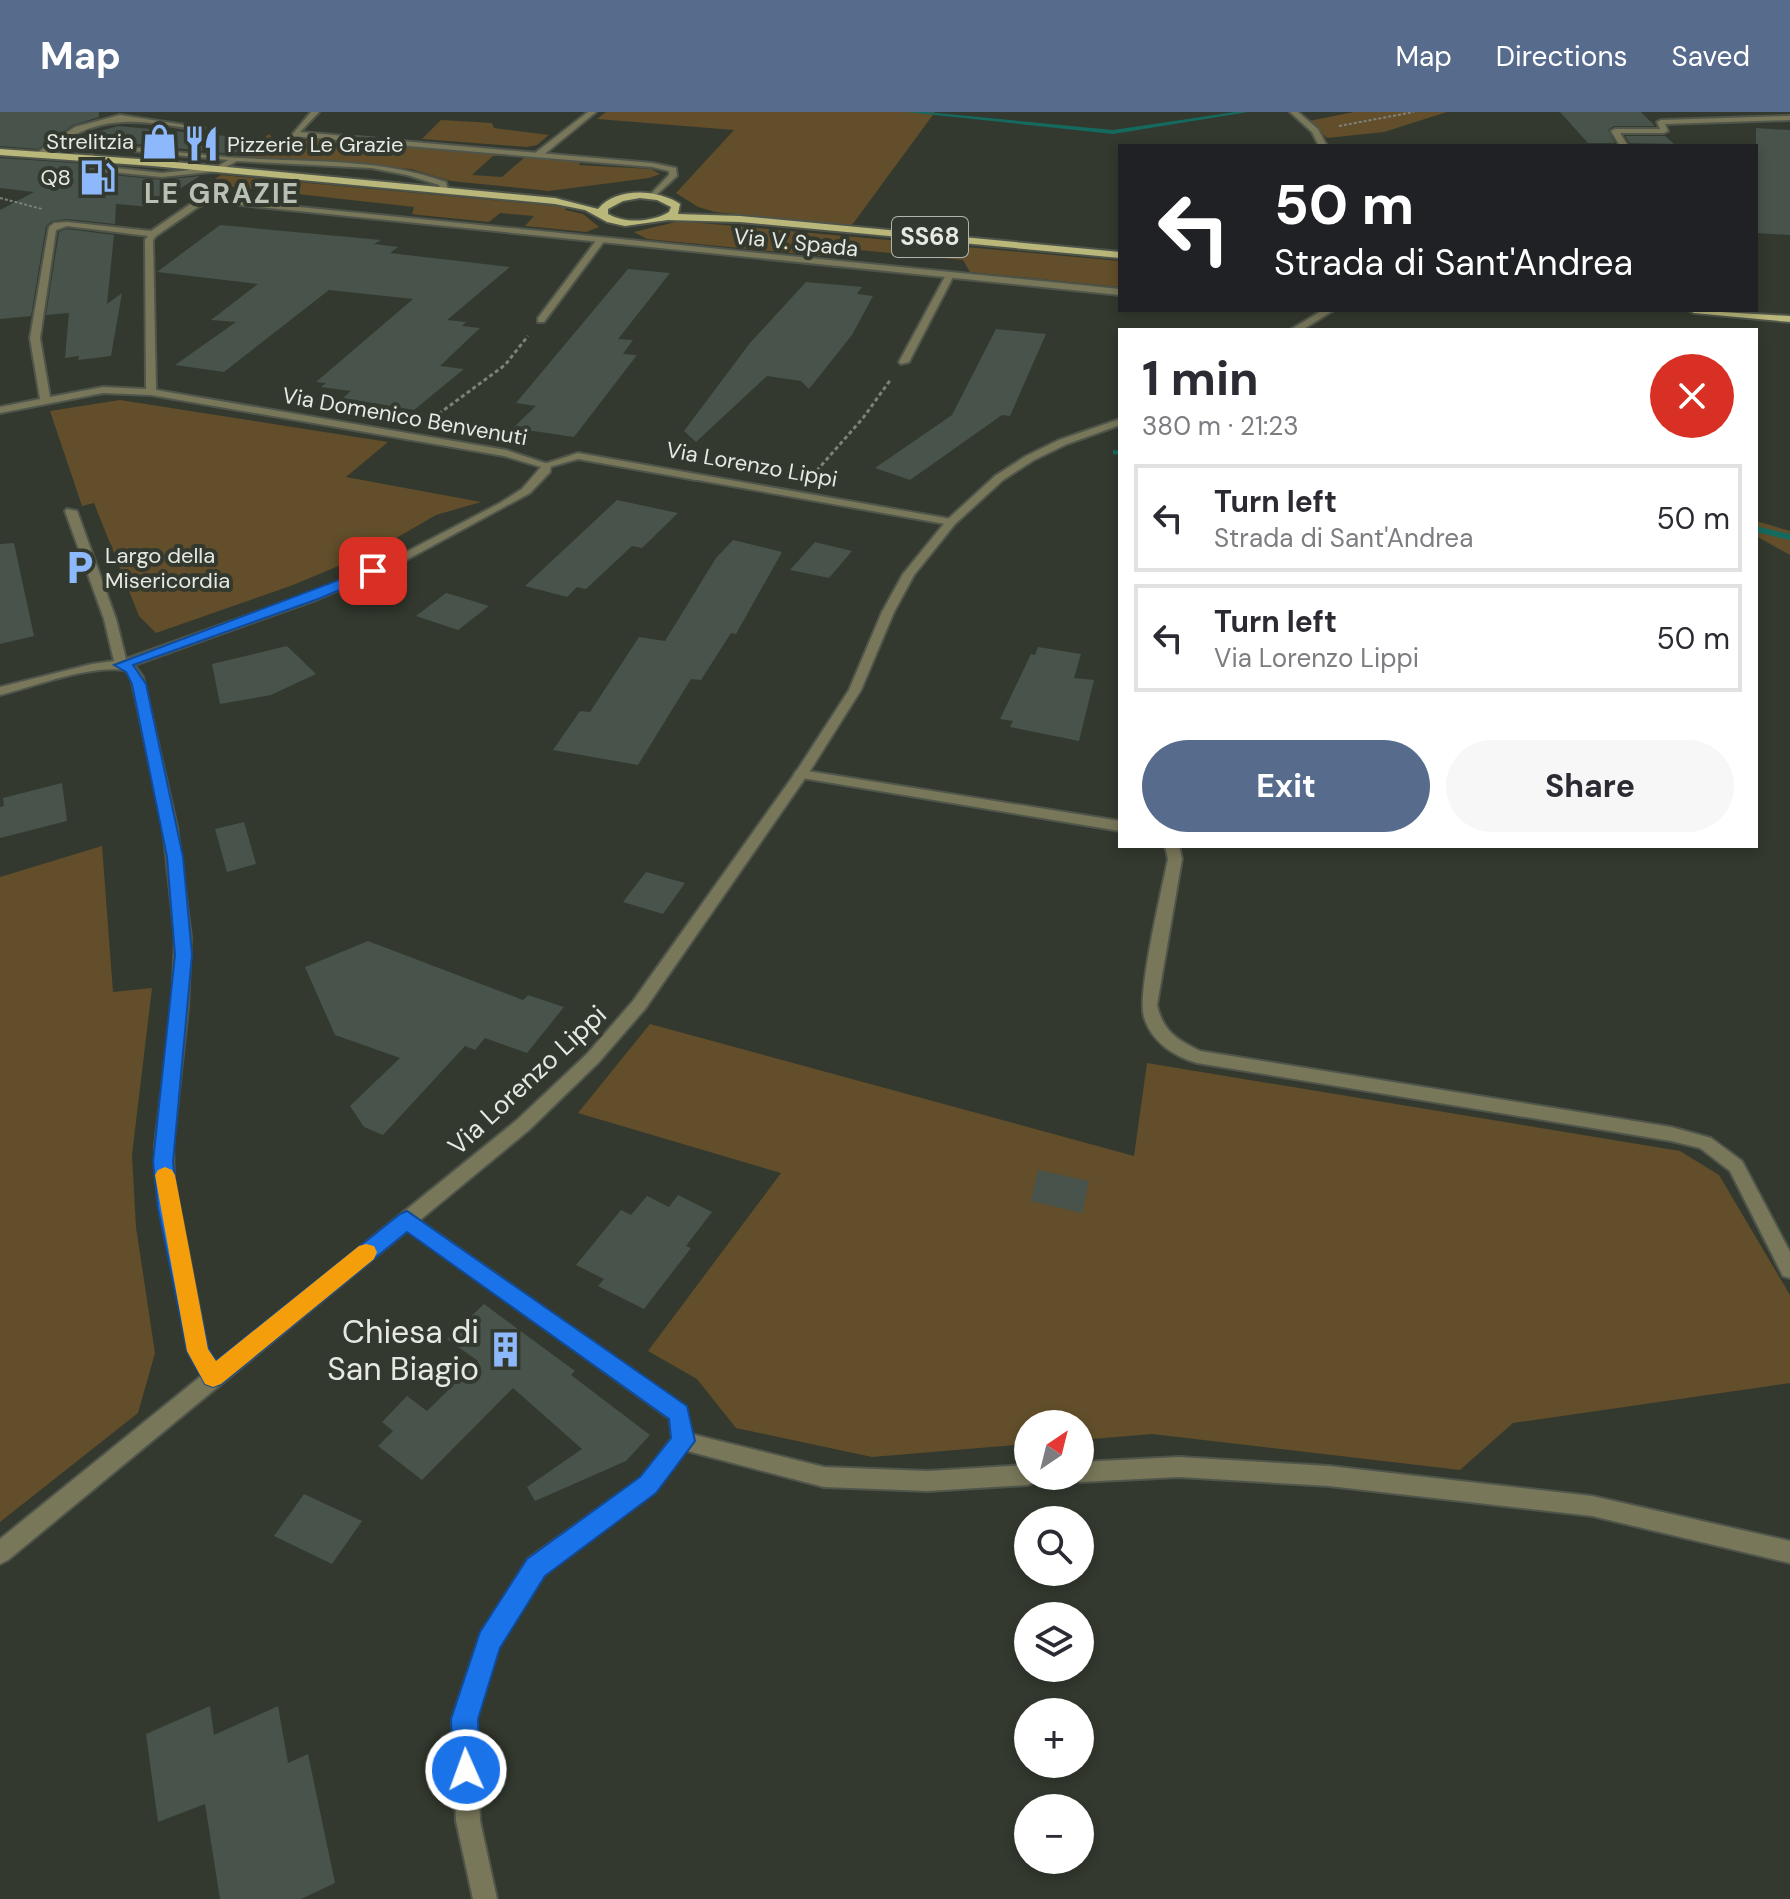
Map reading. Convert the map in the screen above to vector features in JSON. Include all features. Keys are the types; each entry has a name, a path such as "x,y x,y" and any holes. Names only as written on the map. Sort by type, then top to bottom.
{"main road":[{"name":"SS68","path":"0,152 89,157 555,201 611,202 652,197 668,200 676,206 740,219"},
{"name":"SS68","path":"555,201 588,208 625,223 668,217 740,219 1118,255"},
{"path":"603,214 603,208 611,202"},
{"path":"668,217 676,206"},
{"path":"1731,312 1790,319"}],"street":[{"path":"315,112 294,134 652,165 673,170 673,176 652,197"},
{"path":"538,155 592,112"},
{"path":"1294,112 1315,131 1322,144"},
{"path":"39,154 78,129 120,117 200,128"},
{"path":"1623,144 1615,131 1664,131 1661,122 1790,118"},
{"path":"59,142 264,163 298,161 414,172 443,184 444,190"},
{"path":"219,169 236,158"},
{"name":"Via V. Spada","path":"153,234 195,205 210,200 1118,292"},
{"path":"541,320 606,240 626,227 625,223"},
{"path":"45,400 36,347 36,322 49,236 60,224 153,234 148,255 151,392"},
{"path":"904,362 950,275"},
{"path":"1297,328 1313,315"},
{"name":"Via Domenico Benvenuti","path":"0,410 112,389 151,392 518,456 546,465 542,476 511,501 393,563 314,596 121,665 92,668 0,691"},
{"name":"Via Lorenzo Lippi","path":"0,1553 523,1125 603,1047 639,1005 801,774 855,690 888,612 909,574 951,522 999,478 1030,458 1063,442 1118,423"},
{"name":"Via Lorenzo Lippi","path":"546,465 578,456 951,522"},
{"path":"71,511 110,619 121,665 132,670 139,684 175,857 183,955 163,1162 168,1208 198,1351 213,1377"},
{"path":"801,774 1118,826"},
{"path":"1172,848 1175,859 1149,1005 1152,1022 1164,1041 1197,1057 1671,1134 1705,1143 1736,1166 1790,1270"},
{"path":"407,1220 679,1414 683,1441 648,1485 536,1567 489,1641 464,1719 468,1821 485,1899"},
{"path":"683,1441 824,1477 928,1481 1014,1476"},
{"path":"1094,1471 1179,1467 1329,1476 1592,1506 1790,1552"}],"path":[{"path":"1315,131 1414,112"},
{"path":"0,198 49,211 60,224"},
{"path":"409,436 505,365 541,320"},
{"path":"795,496 863,418 904,362"}],"shaded area":[{"path":"606,112 935,112 852,225 715,212 698,207 676,193 734,130 597,119"},
{"path":"1354,112 1447,112 1384,132 1327,138 1309,121"},
{"path":"441,120 492,123 494,128 549,135 537,145 527,147 422,139"},
{"path":"269,134 284,142 314,139 507,155 493,156 472,175 502,177 529,157 581,162 579,165 651,169 660,174 549,191 451,181 411,169 241,157"},
{"path":"221,175 567,207 565,210 583,214 599,227 586,232 525,226 534,216 500,213 489,222 419,215 412,214 414,207 207,184"},
{"path":"680,221 1118,261 1118,287 970,272 963,260 849,249 830,257 647,239 634,232"},
{"path":"120,400 388,442 346,477 481,502 436,515 372,552 293,585 156,633 139,616 94,503 82,506 50,411"},
{"path":"1758,522 1790,531 1790,555 1758,537"},
{"path":"102,846 113,992 152,988 132,1155 136,1227 155,1353 138,1413 0,1522 0,877"},
{"path":"650,1024 1134,1156 1147,1063 1680,1151 1719,1175 1790,1295 1790,1383 1513,1423 1460,1470 1152,1434 1094,1439 1094,1410 1014,1410 1014,1445 872,1457 736,1428 697,1379 648,1351 781,1173 578,1113"}],"building":[{"path":"0,112 99,112 99,117 73,125 38,149 0,146"},
{"path":"1560,112 1641,112 1655,126 1614,126 1608,130 1615,143 1588,143"},
{"path":"118,126 258,139 233,154 76,138"},
{"path":"1756,128 1790,130 1790,235 1758,233"},
{"path":"1625,136 1665,136 1674,144 1630,143"},
{"path":"0,158 89,164 102,174 162,180 200,176 151,207 116,204 115,224 67,219 52,221 46,226 31,316 0,319 0,210 34,192 0,188"},
{"path":"220,225 381,240 374,244 398,247 390,253 510,267 447,320 466,322 462,326 480,328 440,366 464,369 414,410 343,398 351,391 321,387 326,383 316,382 413,299 329,290 224,372 175,365 236,322 211,320 258,284 157,272"},
{"path":"67,229 114,235 107,304 122,293 111,356 78,360 79,356 65,358 69,313 46,315 59,232"},
{"path":"628,269 670,273 618,339 633,340 623,354 637,355 574,437 513,428 536,406 516,403"},
{"path":"806,282 862,287 857,294 873,296 852,335 809,389 801,381 767,376 696,442 684,431 750,343"},
{"path":"996,329 1046,334 1010,416 1002,415 910,480 875,468 952,415"},
{"path":"617,500 678,513 642,548 632,546 586,589 577,587 567,597 525,586"},
{"path":"733,540 782,552 736,634 731,633 701,680 691,679 638,765 553,750 580,711 590,712 639,637 665,641 716,558"},
{"path":"815,542 852,551 829,578 790,570"},
{"path":"14,543 34,636 0,644 0,544"},
{"path":"446,593 489,606 458,630 416,616"},
{"path":"287,646 316,674 271,695 220,704 212,664"},
{"path":"1038,647 1081,654 1074,678 1094,680 1079,741 1010,727 1013,721 1000,719 1031,654 1035,655"},
{"path":"62,783 67,821 0,838 3,798"},
{"path":"244,822 256,864 227,872 215,829"},
{"path":"646,872 685,883 663,914 623,902"},
{"path":"368,941 523,1000 528,995 564,1007 527,1053 485,1038 475,1050 465,1046 383,1135 364,1127 350,1106 400,1058 335,1035 305,967"},
{"path":"1038,1170 1089,1181 1082,1213 1031,1201"},
{"path":"678,1195 712,1212 686,1246 691,1248 644,1309 598,1286 604,1279 576,1265 621,1210 631,1215 647,1196 669,1207"},
{"path":"484,1304 575,1371 571,1375 650,1435 626,1461 535,1501 527,1487 582,1449 513,1388 422,1480 378,1446 393,1431 382,1422 407,1396 427,1411 478,1361 447,1339"},
{"path":"304,1494 362,1521 332,1564 274,1536"},
{"path":"210,1706 214,1735 278,1706 288,1763 308,1754 335,1883 301,1899 220,1899 205,1804 158,1822 146,1734"}],"waterway":[{"path":"910,112 1113,132 1245,112"},
{"path":"1758,529 1790,537"}],"slow traffic":[{"path":"165,1175 168,1208 198,1351 213,1377 366,1252"}],"place":[{"name":"Strelitzia","path":"160,141"},
{"name":"Pizzerie Le Grazie","path":"201,144"},
{"name":"Q8","path":"97,177"},
{"name":"Largo della Misericordia","path":"79,568"},
{"name":"Chiesa di San Biagio","path":"505,1350"}],"district":[{"name":"LE GRAZIE","path":"222,193"}],"route":[{"path":"373,571 314,596 158,649 121,665 132,670 139,684 164,792 175,857 183,955 163,1162 168,1208 198,1351 213,1377 407,1220 679,1414 683,1441 648,1485 536,1567 489,1641 464,1719 466,1770"}]}
